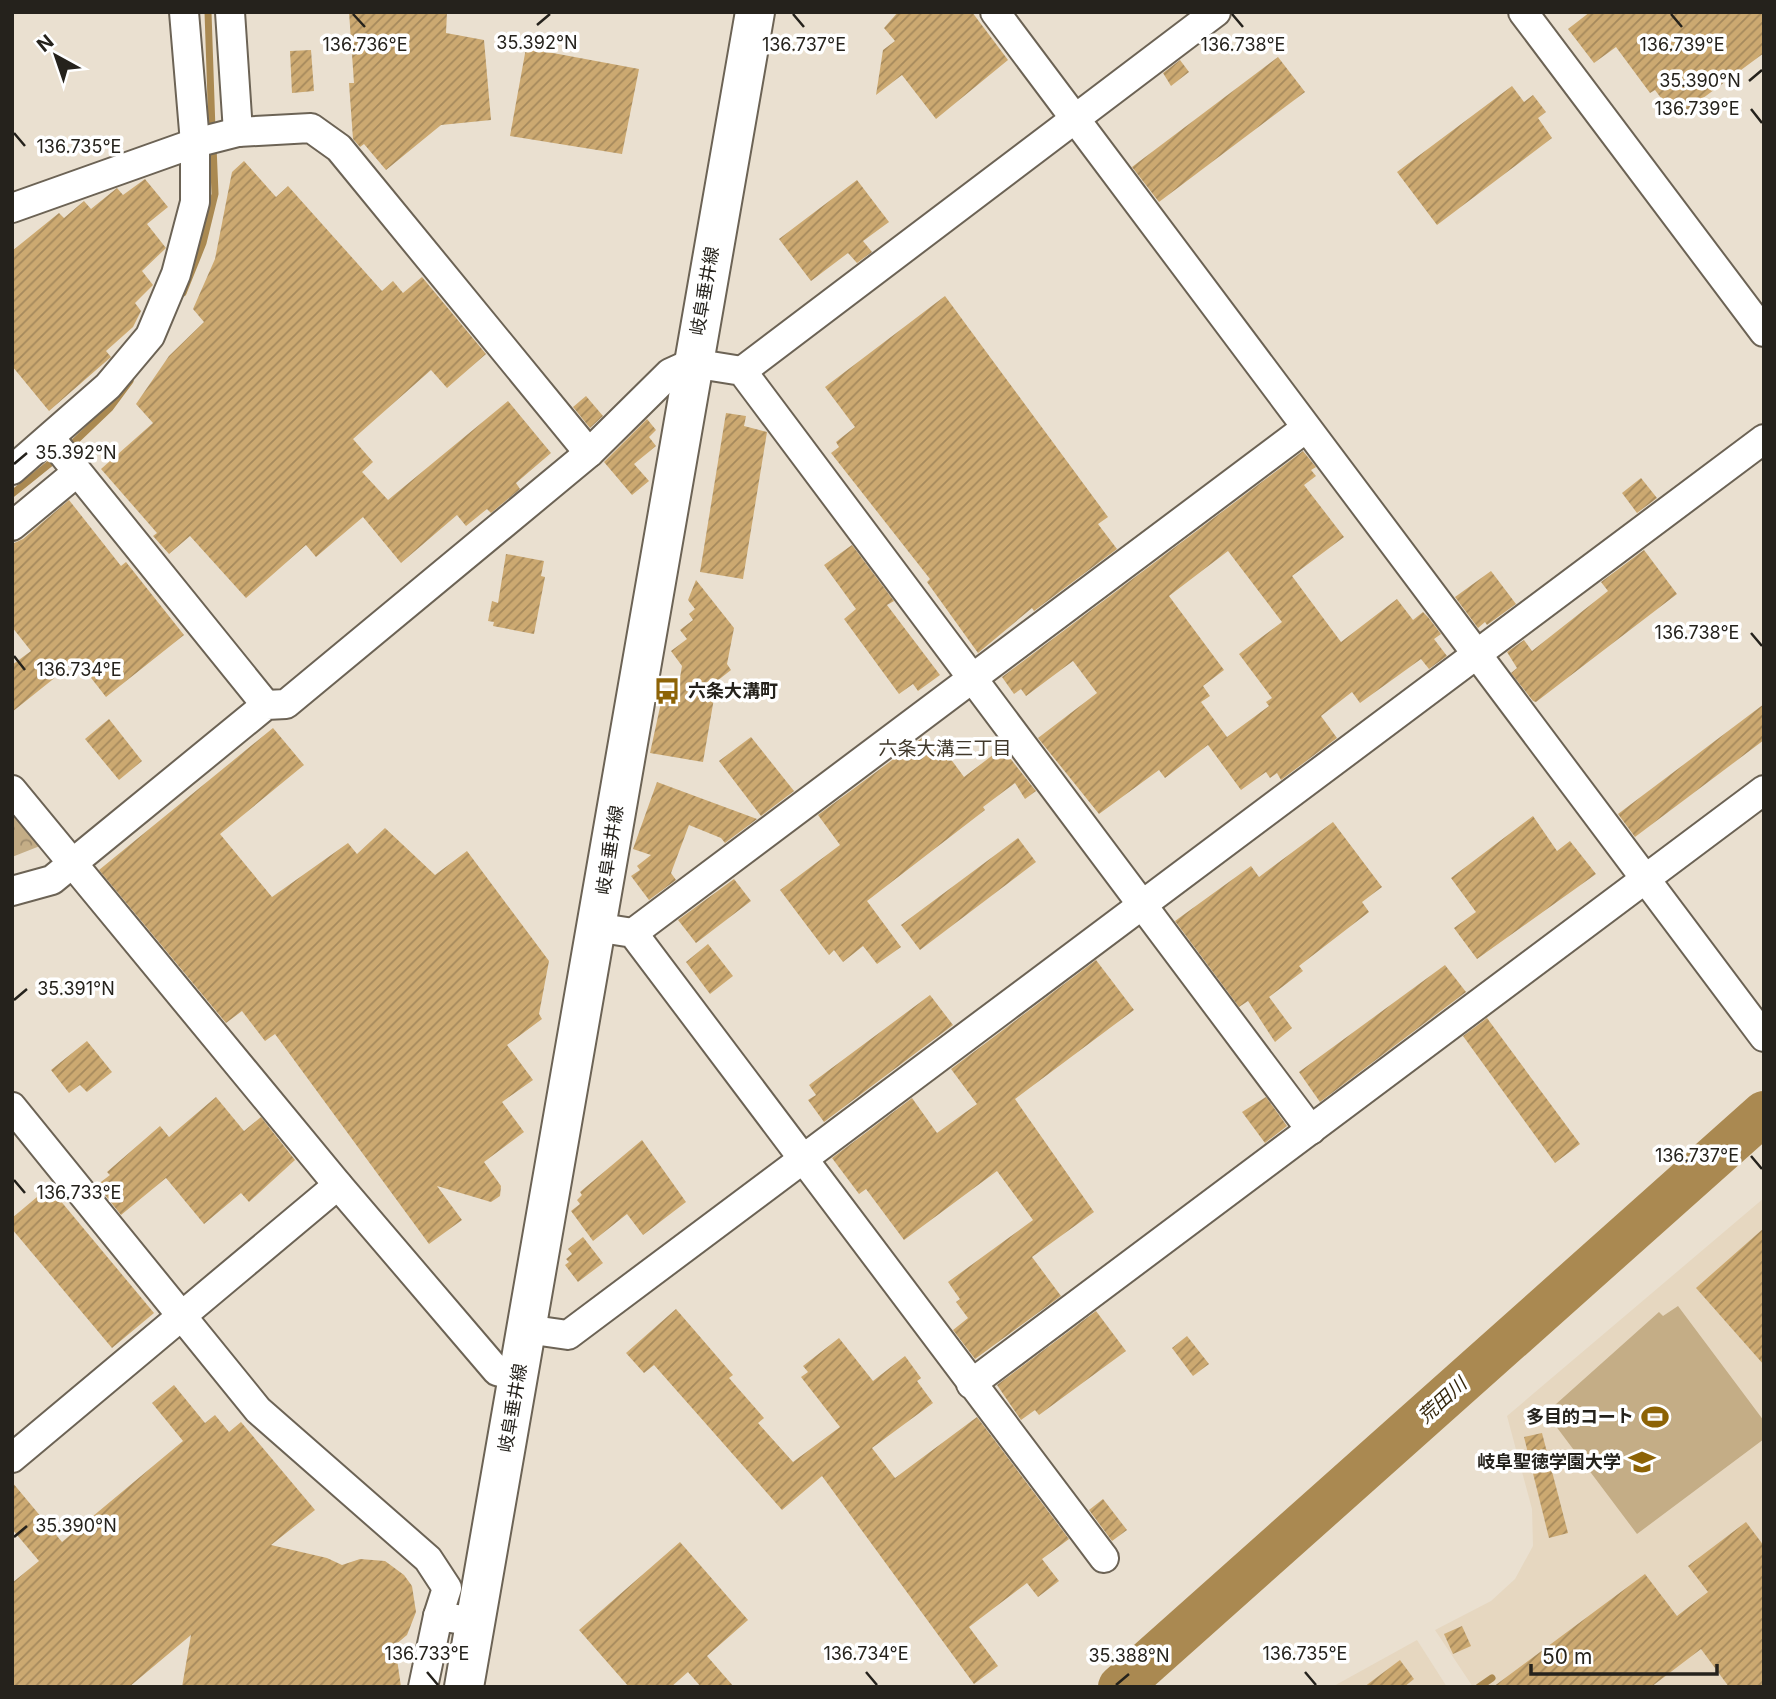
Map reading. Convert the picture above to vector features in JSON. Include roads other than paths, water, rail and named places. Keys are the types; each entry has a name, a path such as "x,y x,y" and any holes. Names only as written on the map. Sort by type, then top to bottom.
{"main road":[{"name":"岐阜垂井線","path":"464,1687 526,1329 615,930 692,363 755,12"}],"street":[{"path":"12,470 51,439 108,386 150,336 176,274 195,202 195,143 184,12"},
{"path":"230,12 238,132"},
{"path":"995,12 1074,121 1478,652 1760,1031"},
{"path":"743,371 1216,12"},
{"path":"1522,12 1764,332"},
{"path":"12,208 195,143 238,132 311,128 339,148 589,453"},
{"path":"12,891 52,880 266,705 286,704 589,453 670,373 692,363 743,371 1311,1130"},
{"path":"1104,1558 802,1159 615,930 973,678 1307,428"},
{"path":"51,439 266,705"},
{"path":"526,1329 568,1335 1764,439"},
{"path":"12,526 76,473"},
{"path":"12,790 338,1185 497,1371 518,1377"},
{"path":"971,1384 1764,790"},
{"path":"18,1126 258,1410 428,1559 447,1588 438,1616 424,1687"},
{"path":"12,1458 338,1185"},
{"path":"438,1616 475,1621"}],"waterway":[{"path":"208,12 212,130"},
{"path":"183,293 203,243 215,194 213,146"},
{"path":"67,449 110,408 130,381"},
{"path":"12,494 58,457"},
{"name":"荒田川","path":"1120,1687 1764,1113"},
{"path":"1479,1687 1492,1678"}],"place":[{"name":"六条大溝町","path":"667,691"},
{"name":"多目的コート","path":"1655,1417"},
{"name":"岐阜聖徳学園大学","path":"1642,1462"}],"district":[{"name":"六条大溝三丁目","path":"945,748"}]}
